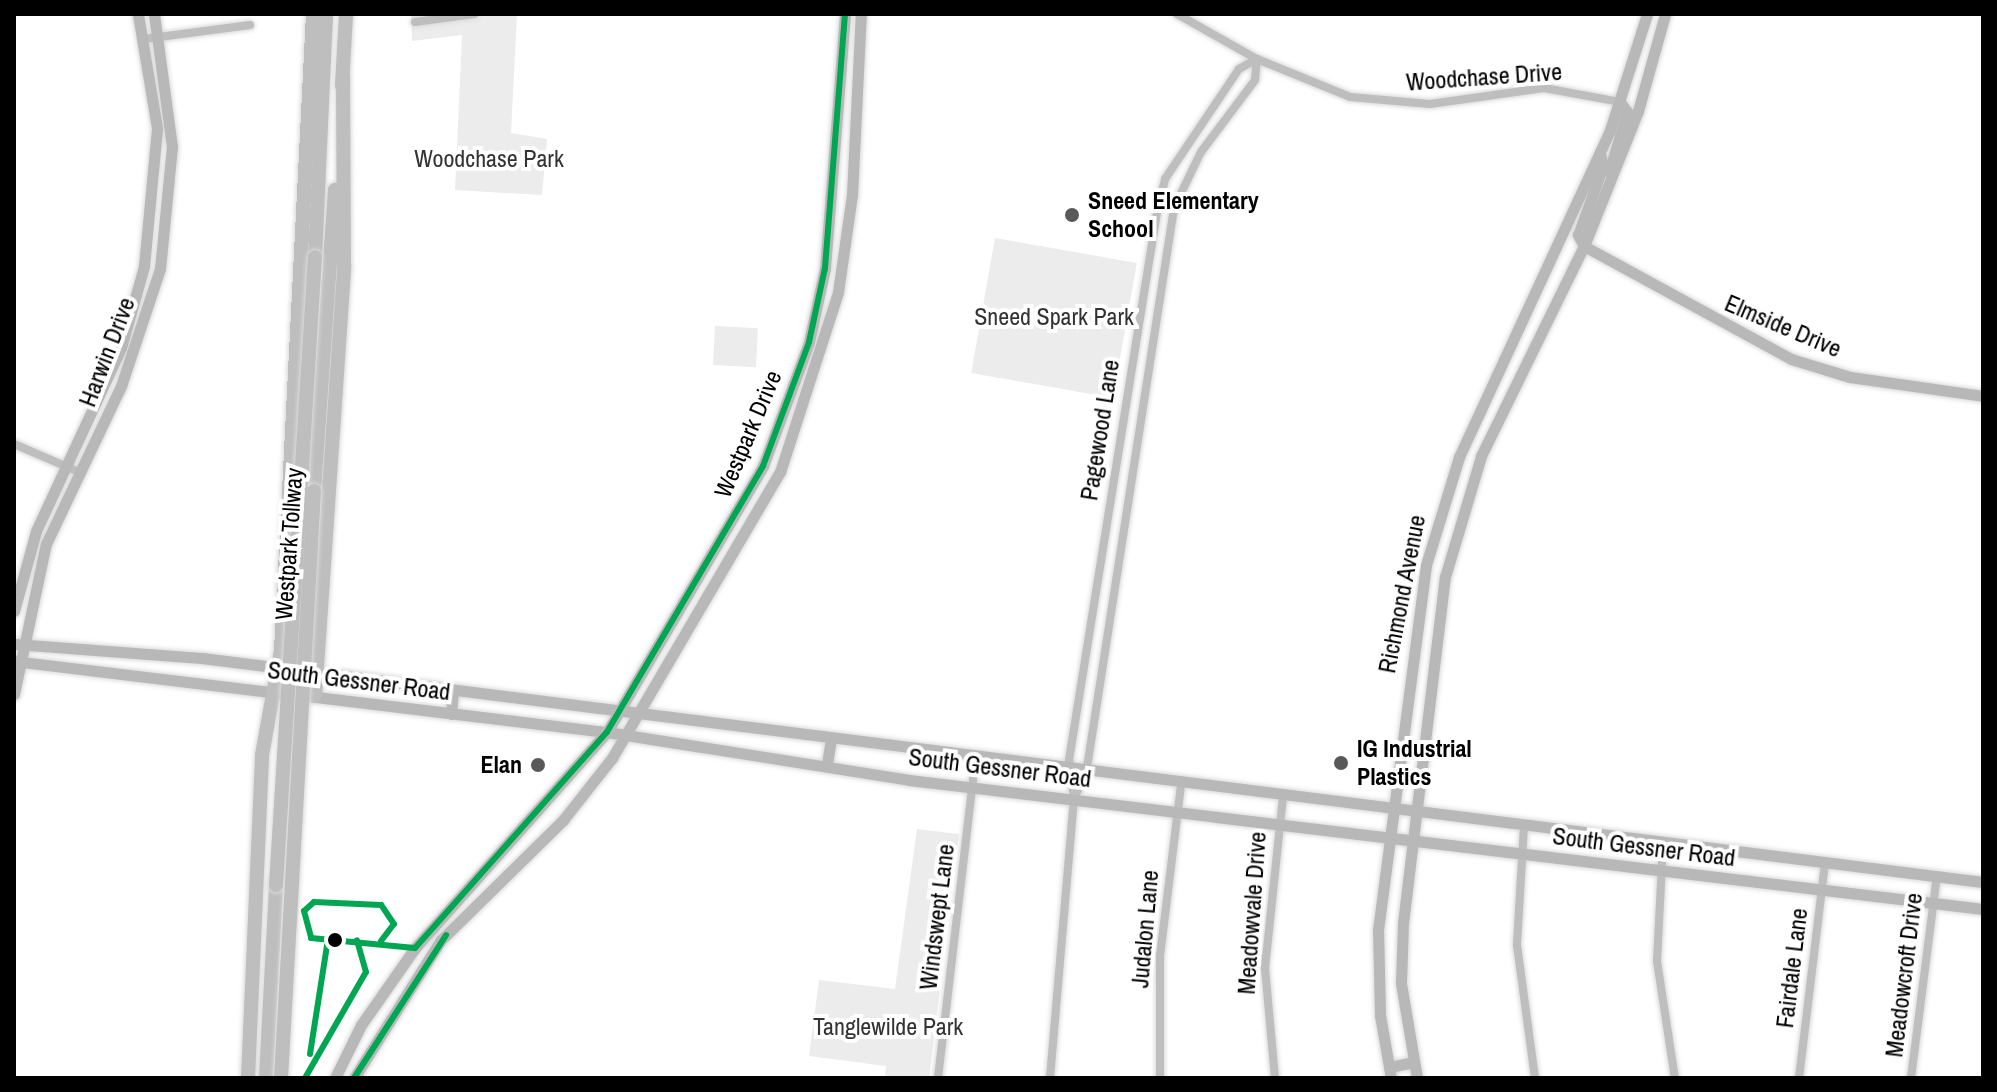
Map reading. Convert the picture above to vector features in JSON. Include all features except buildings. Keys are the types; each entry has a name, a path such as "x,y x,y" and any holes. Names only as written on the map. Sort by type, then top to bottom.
{"highway":[{"path":"248,1078 262,755 277,669 313,14"},
{"name":"Westpark Tollway","path":"266,1078 315,257 326,14"},
{"name":"Westpark Tollway","path":"281,1078 314,491 346,14"},
{"path":"315,696 344,266 343,76"}],"main road":[{"name":"Harwin Drive","path":"14,611 36,531 129,322 157,184 144,39 138,14"},
{"name":"Harwin Drive","path":"14,694 17,644 37,569 144,326 170,184 170,107 154,14"},
{"name":"Westpark Drive","path":"335,1078 361,1025 440,917 607,732 701,581 763,466 809,342 825,268 845,14"},
{"name":"Westpark Drive","path":"354,1078 376,1037 452,928 563,820 628,736 716,589 780,472 838,292 852,195 861,14"},
{"name":"Richmond Avenue","path":"1390,1073 1377,961 1409,663 1443,500 1500,367 1600,153 1620,102 1647,14"},
{"name":"Richmond Avenue","path":"1417,1078 1401,983 1415,815 1429,672 1466,500 1519,373 1584,246 1610,181 1665,14"},
{"path":"1610,181 1627,112 1620,102"},
{"path":"1584,246 1578,235 1603,166 1600,153"},
{"path":"157,184 170,184"},
{"name":"Elmside Drive","path":"1584,246 1791,359 1850,377 1983,396"},
{"path":"129,322 144,326"},
{"path":"1500,367 1519,373"},
{"path":"763,466 780,472"},
{"path":"701,581 716,589"},
{"name":"South Gessner Road","path":"17,644 316,673 621,710 975,761 1983,882"},
{"name":"South Gessner Road","path":"16,661 607,732 972,788 1389,835 1520,854 1983,909"},
{"path":"1409,663 1429,672"},
{"path":"451,714 453,690"},
{"path":"827,764 831,740"},
{"path":"440,917 452,928"},
{"path":"361,1025 376,1037"},
{"path":"1390,1073 1414,1062"}],"street":[{"path":"415,22 474,14"},
{"name":"Woodchase Drive","path":"1177,14 1257,59 1318,87 1385,103 1544,88 1620,102"},
{"path":"144,39 250,25"},
{"name":"Pagewood Lane","path":"1050,1078 1074,799 1068,772 1165,179 1239,69 1257,59"},
{"name":"Pagewood Lane","path":"1074,799 1086,774 1174,208 1201,152 1255,80 1257,59"},
{"path":"14,444 79,472"},
{"name":"Windswept Lane","path":"938,1078 975,761"},
{"name":"Judalon Lane","path":"1160,1078 1160,956 1181,784"},
{"name":"Meadowvale Drive","path":"1275,1078 1265,968 1283,798"},
{"path":"1524,826 1517,945 1535,1078"},
{"path":"1663,843 1659,871 1657,961 1675,1078"},
{"name":"Fairdale Lane","path":"1799,1078 1825,863"},
{"name":"Meadowcroft Drive","path":"1911,1078 1937,876"}],"green space":[{"name":"Woodchase Park","path":"411,14 517,14 511,133 547,139 542,195 455,190 462,35 412,41"},
{"name":"Sneed Spark Park","path":"995,238 1137,263 1113,398 971,373"},
{"path":"715,326 758,328 756,367 713,365"},
{"name":"Tanglewilde Park","path":"917,829 959,834 929,1078 885,1076 886,1066 809,1056 819,980 895,989"}],"transit line":[{"path":"381,941 394,924 381,905 314,902 304,911 311,938 415,948 607,732 763,466 809,342 825,268 845,14"},
{"path":"354,1078 446,935"},
{"path":"310,1054 328,939"},
{"path":"305,1078 366,972 357,940"}],"place":[{"name":"Sneed Elementary School","path":"1072,215"},
{"name":"IG Industrial Plastics","path":"1341,763"},
{"name":"Elan","path":"538,765"}]}
